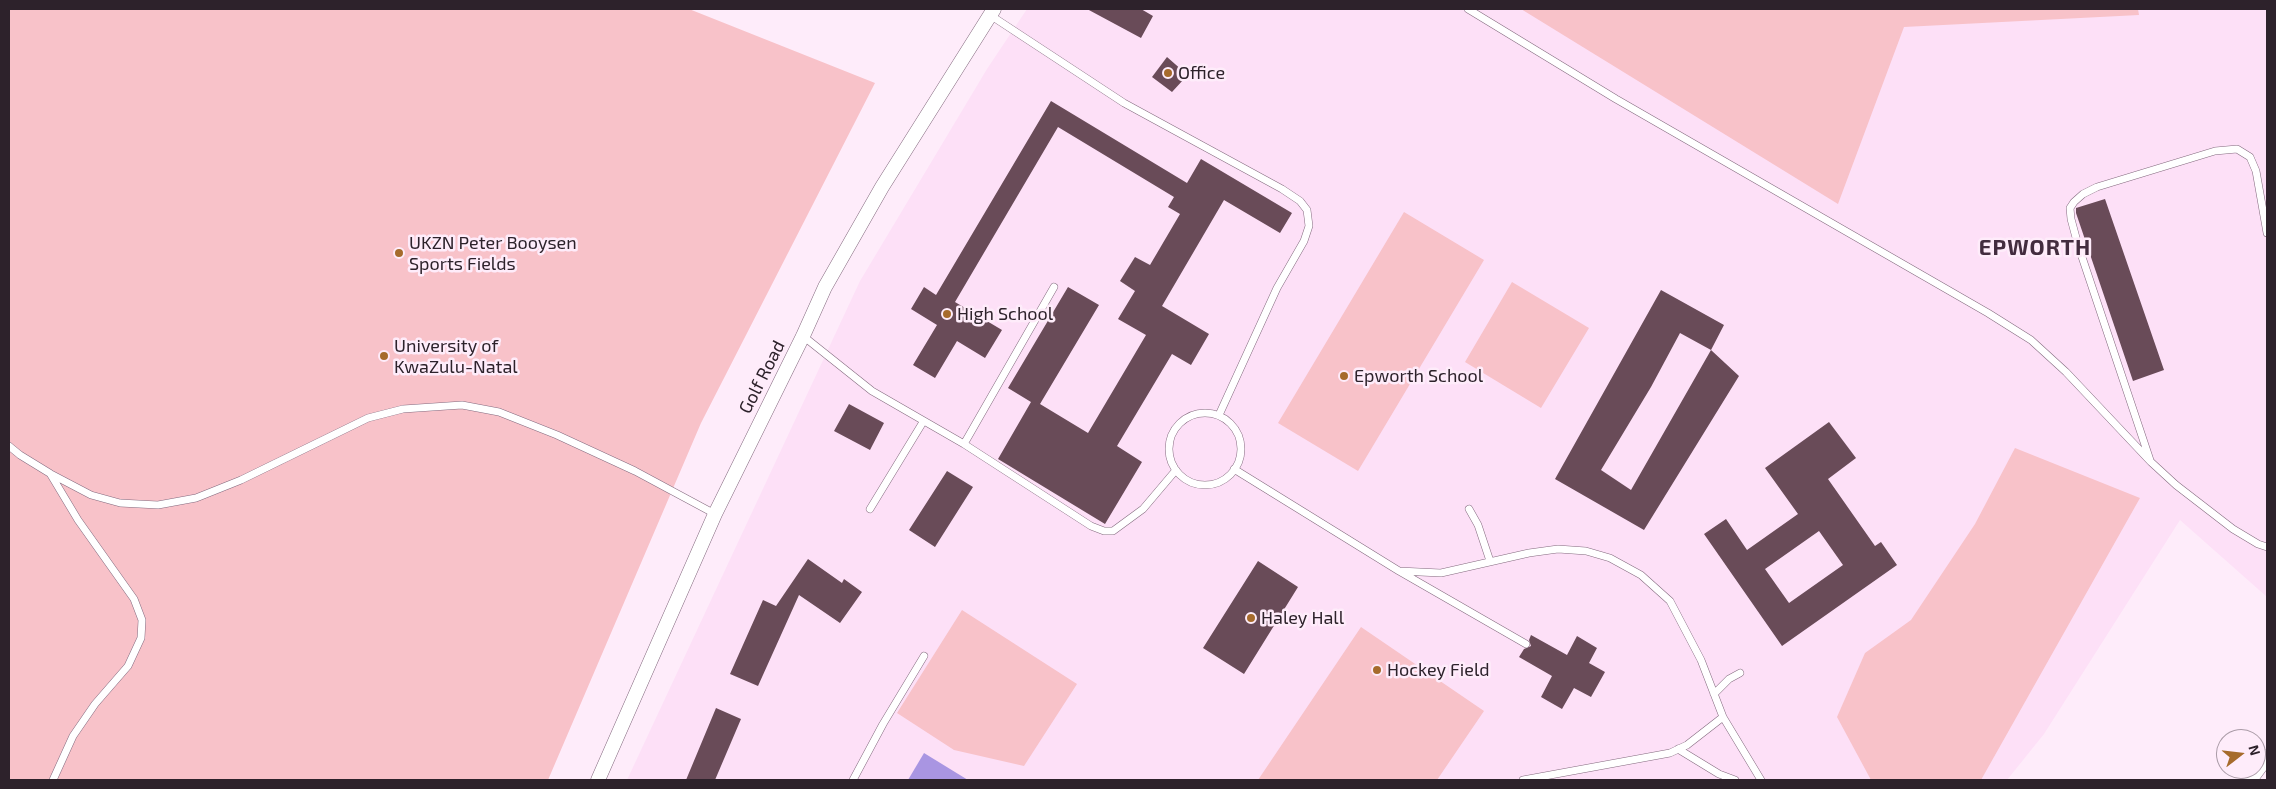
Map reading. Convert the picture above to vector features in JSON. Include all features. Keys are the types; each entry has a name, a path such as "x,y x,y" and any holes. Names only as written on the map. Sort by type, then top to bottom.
{"street":[{"name":"Golf Road","path":"598,780 714,514 803,336 825,287 882,187 992,12"},
{"path":"2250,780 2267,757"}],"lane":[{"path":"1468,9 1616,99 1988,313 2031,340 2066,372 2151,462 2176,485 2233,529 2258,544 2267,547"},
{"path":"992,12 1124,103 1282,189 1300,201 1307,210 1309,226 1304,241 1277,288 1219,416"},
{"path":"2151,462 2078,245 2070,208 2077,198 2097,187 2215,151 2237,149 2250,157 2256,171 2267,233"},
{"path":"964,444 1054,287"},
{"path":"803,336 872,391 964,444 1091,526 1104,531 1113,531 1143,509 1176,470"},
{"path":"9,446 51,474 91,495 120,503 158,505 196,498 241,480 368,418 403,409 462,405 499,412 557,435 635,471 714,514"},
{"path":"1208,412 1219,416 1230,422 1237,433 1240,445 1240,458 1226,478 1216,483 1205,485 1194,483 1184,478 1176,470 1170,459 1168,448 1170,436 1176,426 1185,418 1196,413 1208,412"},
{"path":"870,509 923,422"},
{"path":"1234,469 1399,571 1526,644"},
{"path":"51,474 78,520 134,599 142,620 141,638 128,666 95,704 73,736 53,780"},
{"path":"1469,509 1478,525 1490,561"},
{"path":"1399,571 1441,573 1490,561 1558,549 1586,551 1610,558 1641,575 1670,601 1701,660 1723,717 1760,779 1751,780"},
{"path":"853,780 883,724 924,656"},
{"path":"1714,694 1729,679 1740,673"},
{"path":"1523,780 1646,759 1670,753 1723,717"},
{"path":"1678,749 1719,774 1735,780"}],"shaded area":[{"name":"UKZN Peter Booysen Sports Fields","path":"9,9 689,9 875,83 701,423 548,780 9,780"},
{"name":"Epworth School","path":"1027,9 2267,9 2267,597 2180,520 2044,734 2007,780 627,780 860,281 987,69"},
{"path":"1521,9 2138,9 2139,15 1904,27 1838,204"},
{"path":"1404,212 1484,260 1358,471 1278,423"},
{"path":"1512,282 1589,328 1541,408 1465,362"},
{"path":"2015,448 2140,498 1981,780 1871,780 1837,717 1865,653 1911,620 1975,524"},
{"path":"962,610 1077,684 1024,766 954,750 897,713"},
{"name":"Hockey Field","path":"1361,627 1484,711 1437,780 1258,780"},
{"path":"924,753 968,780 908,780"}],"building":[{"path":"1087,9 1141,9 1153,16 1141,38"},
{"name":"Office","path":"1167,57 1183,71 1180,75 1184,79 1172,92 1152,77"},
{"name":"High School","path":"1051,101 1187,183 1201,159 1292,213 1280,233 1224,200 1162,306 1209,334 1191,365 1172,354 1117,446 1142,462 1105,524 998,459 1031,402 1008,388 1068,287 1099,305 1040,404 1088,433 1146,335 1118,319 1135,291 1120,281 1135,257 1150,265 1180,214 1168,207 1174,197 1058,127 955,302 1002,330 985,358 957,341 935,378 913,365 937,325 911,309 924,287 936,295"},
{"path":"2105,199 2164,370 2133,381 2076,213 2076,208"},
{"path":"1661,290 1724,325 1711,350 1739,376 1644,530 1555,479","holes":["1680,333 1711,350 1631,490 1601,470 1651,387"]},
{"path":"849,404 884,423 870,450 834,431"},
{"path":"1829,422 1856,458 1828,479 1875,546 1881,542 1897,565 1782,646 1704,534 1726,519 1747,550 1798,514 1765,468","holes":["1819,531 1843,565 1789,603 1765,569"]},
{"path":"947,471 973,487 935,547 909,530"},
{"path":"808,559 842,583 844,579 862,592 840,623 799,595 758,686 730,674 763,600 776,606"},
{"name":"Haley Hall","path":"1258,561 1298,587 1244,674 1203,648"},
{"path":"1531,635 1567,655 1577,636 1597,648 1589,663 1605,672 1591,697 1574,688 1562,709 1541,697 1552,676 1519,657 1524,649 1531,646 1529,640"},
{"path":"716,708 741,719 715,780 686,780"}],"place":[{"name":"Office","path":"1168,73"},
{"name":"UKZN Peter Booysen Sports Fields","path":"399,253"},
{"name":"High School","path":"947,314"},
{"name":"University of KwaZulu-Natal","path":"384,356"},
{"name":"Epworth School","path":"1344,376"},
{"name":"Haley Hall","path":"1251,618"},
{"name":"Hockey Field","path":"1377,670"}],"district":[{"name":"EPWORTH","path":"2035,248"}]}
